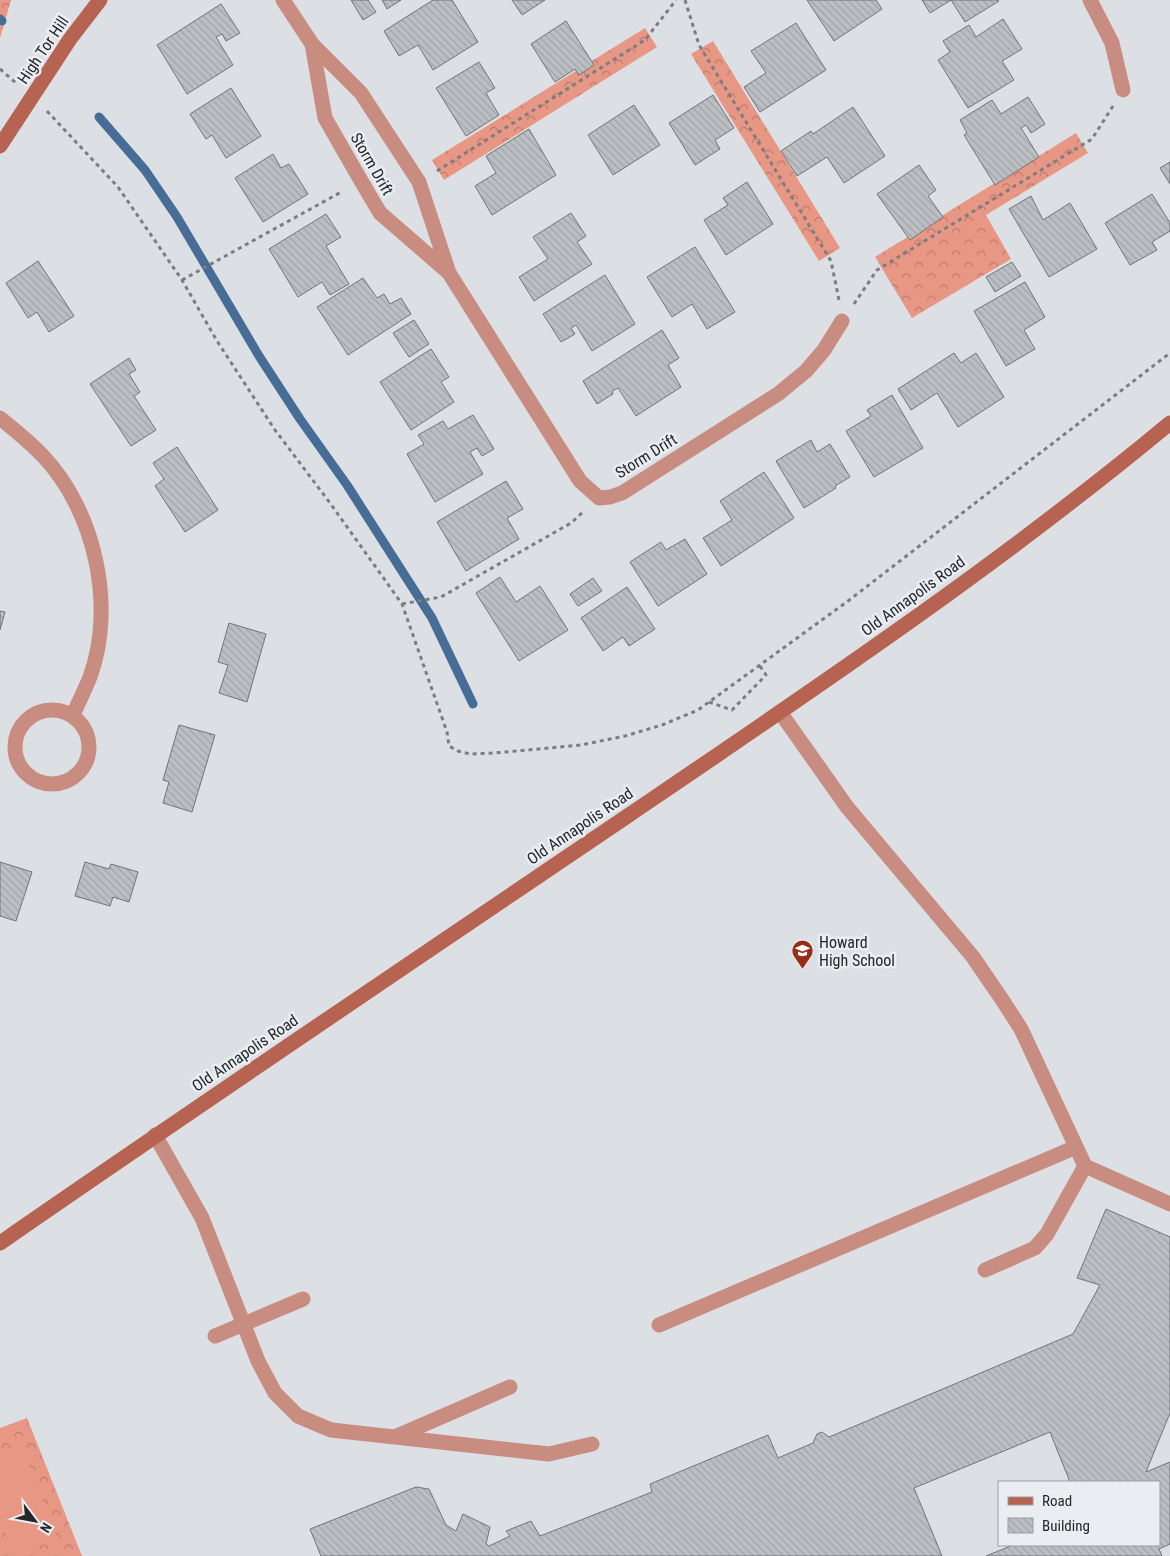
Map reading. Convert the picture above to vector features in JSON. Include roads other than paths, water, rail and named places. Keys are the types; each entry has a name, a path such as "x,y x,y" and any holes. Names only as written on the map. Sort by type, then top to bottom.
{"main road":[{"name":"High Tor Hill","path":"0,146 100,0"},
{"name":"Old Annapolis Road","path":"0,1244 155,1136 780,712 995,558 1170,423"}],"street":[{"name":"Storm Drift","path":"282,0 312,44 361,93 419,182 449,273 580,481 599,498 610,497 622,492 778,394 806,371 824,350 842,321"},
{"path":"1090,0 1112,43 1123,90"},
{"name":"Storm Drift","path":"312,44 325,118 360,180 380,212 449,273"},
{"path":"0,418 44,457 63,482 83,518 95,553 101,594 99,643 90,677 73,716"},
{"path":"44,710 59,710 73,716 83,726 89,739 89,753 84,767 74,777 60,783 46,783 32,778 22,768 16,755 16,740 21,727 31,716 44,710"},
{"path":"780,712 847,806 973,957 1003,1001 1021,1029 1085,1166 1170,1204"},
{"path":"155,1136 202,1218 258,1361 275,1393 298,1416 331,1430 549,1454 592,1444"},
{"path":"659,1324 1076,1147"},
{"path":"985,1270 1035,1248 1047,1234 1085,1166"},
{"path":"215,1336 303,1299"},
{"path":"394,1437 510,1387"}],"waterway":[{"path":"99,117 145,170 177,217 259,356 300,419 347,485 432,618 473,704"}],"place":[{"name":"Howard High School","path":"803,970"}]}
